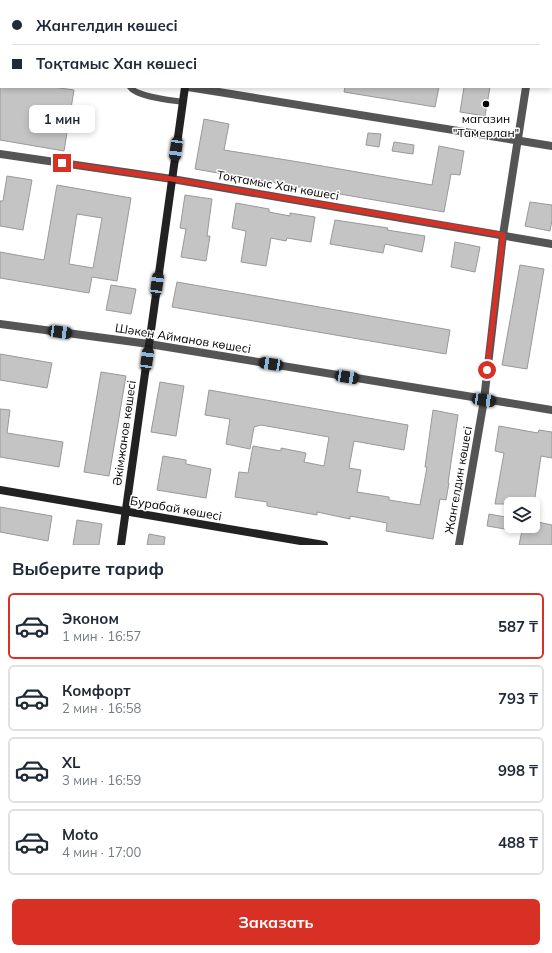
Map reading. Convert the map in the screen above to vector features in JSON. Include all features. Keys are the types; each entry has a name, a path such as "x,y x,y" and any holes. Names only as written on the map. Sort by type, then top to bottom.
{"main road":[{"name":"Әкімжанов көшесі","path":"121,545 185,88"},
{"name":"Бурабай көшесі","path":"0,490 324,545"}],"street":[{"path":"194,88 552,146"},
{"name":"Жангелдин көшесі","path":"459,545 484,400 503,235 526,88"},
{"name":"Тоқтамыс Хан көшесі","path":"0,154 172,179 552,244"},
{"name":"Шәкен Айманов көшесі","path":"0,324 149,344 552,410"}],"lane":[{"path":"131,88 140,94 183,102"}],"building":[{"path":"0,88 60,88 74,90 64,151 0,140"},
{"path":"345,88 439,88 435,107 344,92"},
{"path":"464,88 490,88 485,116 460,112"},
{"path":"204,119 229,124 224,150 432,185 439,146 464,151 460,175 451,174 444,212 195,169"},
{"path":"368,133 381,134 379,147 366,145"},
{"path":"394,142 414,145 413,154 392,151"},
{"path":"7,176 32,180 23,230 0,226 0,201 3,201"},
{"path":"57,185 131,198 117,281 92,277 89,293 0,278 0,252 44,260","holes":["77,214 102,218 93,268 69,264"]},
{"path":"185,195 212,199 207,236 210,236 206,261 181,257 186,229 180,228"},
{"path":"530,202 552,205 550,231 525,226"},
{"path":"236,203 269,209 269,212 290,216 290,213 315,217 311,242 287,238 286,241 271,238 266,266 241,262 246,231 232,228"},
{"path":"335,220 388,228 387,230 425,236 422,252 385,244 383,253 330,244"},
{"path":"455,242 480,247 475,272 451,267"},
{"path":"520,265 544,269 527,369 502,365"},
{"path":"177,282 450,330 446,354 172,307"},
{"path":"111,285 136,289 131,314 106,310"},
{"path":"0,354 52,363 47,388 0,380"},
{"path":"101,372 126,376 109,476 84,472"},
{"path":"160,382 184,386 176,436 151,432"},
{"path":"209,390 408,425 404,450 354,441 349,468 361,470 357,492 389,497 389,500 420,505 427,467 425,467 433,410 458,415 446,500 440,499 433,539 386,531 387,523 350,516 350,519 317,512 317,515 267,506 267,502 235,497 239,472 248,473 253,446 281,451 281,448 306,453 304,462 324,466 329,437 261,425 254,427 250,449 226,444 230,419 205,415"},
{"path":"0,409 10,410 7,433 63,442 59,467 0,457"},
{"path":"499,426 538,433 539,430 552,432 552,458 541,456 535,497 504,497 504,504 495,504 504,453 495,451"},
{"path":"163,456 186,460 186,464 211,469 206,498 157,490"},
{"path":"0,507 52,516 48,541 0,532"},
{"path":"489,514 504,517 504,529 487,526"},
{"path":"77,520 102,524 99,545 73,545"},
{"path":"540,522 552,525 552,545 519,545 522,533 540,533"},
{"path":"149,534 165,537 164,545 147,545"}],"place":[{"name":"магазин \"Тамерлан\"","path":"486,104"}],"route":[{"path":"62,163 172,179 503,235 487,370"}]}
